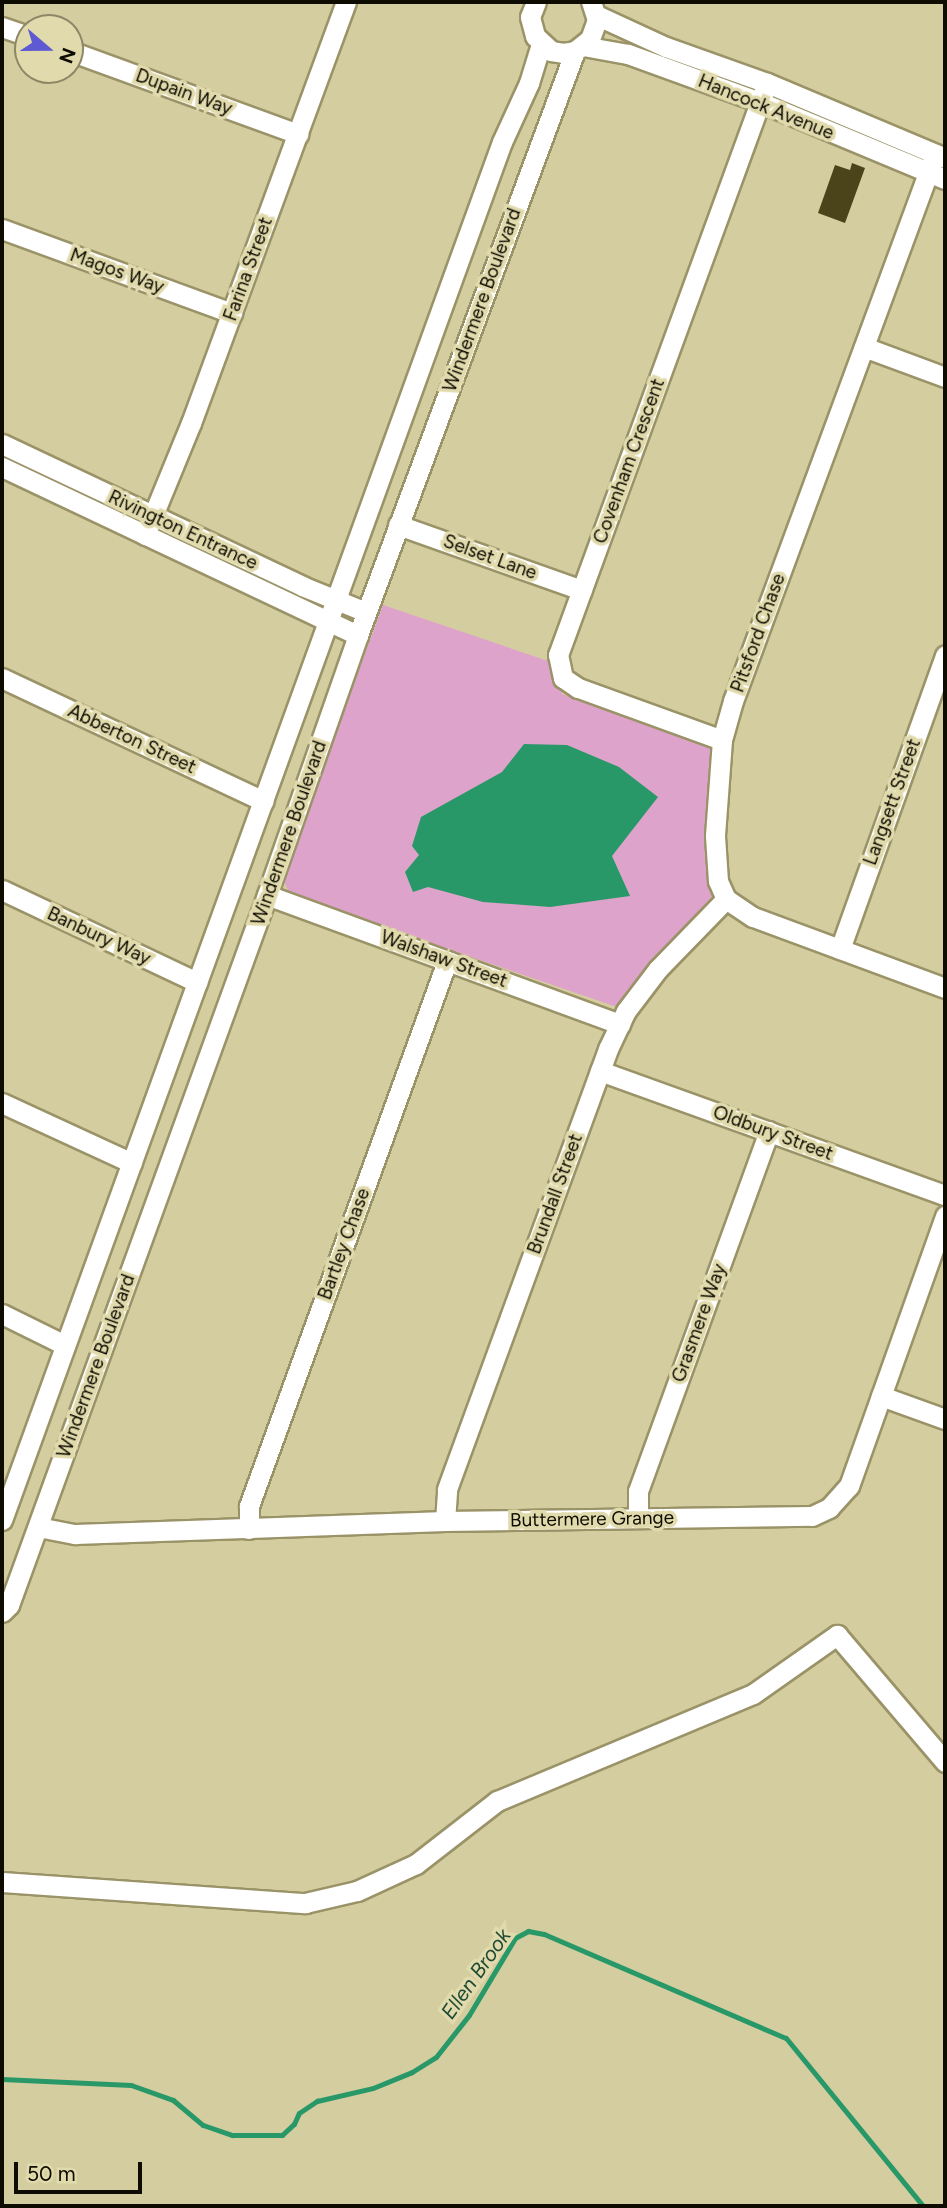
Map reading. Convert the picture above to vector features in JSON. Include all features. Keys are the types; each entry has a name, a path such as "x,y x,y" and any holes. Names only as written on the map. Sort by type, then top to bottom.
{"street":[{"name":"Farina Street","path":"145,535 232,313 346,2"},
{"path":"528,4 531,27 541,44"},
{"name":"Hancock Avenue","path":"593,8 655,43 763,93 939,166"},
{"name":"Windermere Boulevard","path":"2,1612 9,1605 38,1527 398,525 579,49 595,30 593,8"},
{"name":"Hancock Avenue","path":"541,44 551,51 579,49 628,54 763,93"},
{"name":"Windermere Boulevard","path":"2,1520 7,1492 65,1345 502,142 529,83 541,44"},
{"name":"Dupain Way","path":"84,56 298,134"},
{"name":"Covenham Crescent","path":"722,740 578,688 563,678 558,655 763,93"},
{"name":"Pitsford Chase","path":"726,899 718,881 715,836 722,740 733,701 864,347 939,166"},
{"name":"Magos Way","path":"2,229 232,313"},
{"path":"864,347 945,377"},
{"name":"Rivington Entrance","path":"2,444 366,612"},
{"name":"Rivington Entrance","path":"2,467 358,635"},
{"name":"Selset Lane","path":"398,525 582,590"},
{"name":"Langsett Street","path":"840,949 945,656"},
{"name":"Abberton Street","path":"2,678 263,801"},
{"name":"Banbury Way","path":"2,890 197,982"},
{"name":"Walshaw Street","path":"267,895 620,1024"},
{"path":"726,899 753,917 945,988"},
{"name":"Brundall Street","path":"444,1521 447,1489 600,1071 620,1024 626,1011 658,969 726,899"},
{"name":"Bartley Chase","path":"249,1529 249,1506 447,961"},
{"name":"Oldbury Street","path":"600,1071 945,1195"},
{"path":"2,1103 132,1163"},
{"name":"Grasmere Way","path":"638,1517 638,1491 769,1131"},
{"name":"Buttermere Grange","path":"38,1527 75,1534 444,1521 812,1516 829,1508 849,1486 945,1216"},
{"path":"2,1314 65,1345"},
{"path":"881,1396 945,1419"},
{"path":"2,1882 305,1903 357,1891 416,1864 497,1801 753,1694 837,1635 945,1762"}],"shaded area":[{"path":"383,605 551,662 562,694 715,745 714,894 617,1007 290,895 282,877"},
{"path":"524,744 567,745 619,767 658,797 612,856 630,896 550,907 483,902 428,887 413,892 405,872 419,855 412,846 421,817 502,772"}],"building":[{"path":"852,163 865,168 845,223 818,213 835,165 850,170"}],"waterway":[{"name":"Ellen Brook","path":"2,2079 131,2085 173,2100 203,2125 232,2135 282,2135 294,2124 299,2113 317,2101 373,2088 412,2072 436,2057 469,2015 515,1938 528,1931 544,1934 786,2038 923,2206"}]}
